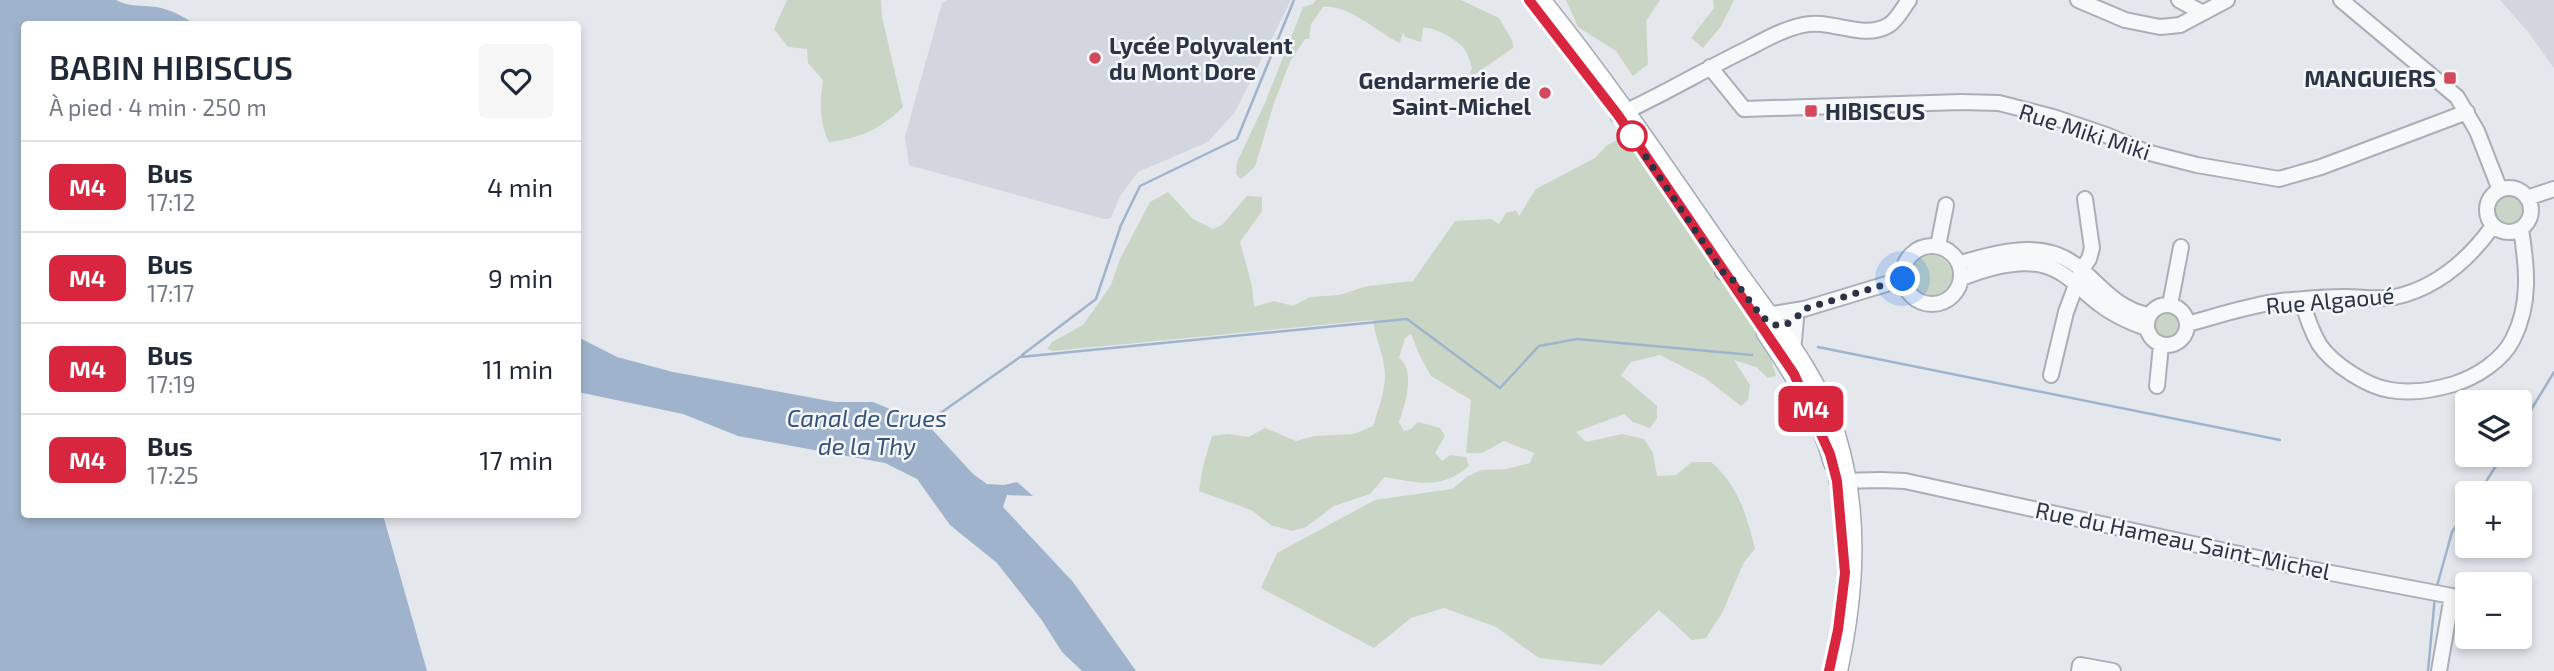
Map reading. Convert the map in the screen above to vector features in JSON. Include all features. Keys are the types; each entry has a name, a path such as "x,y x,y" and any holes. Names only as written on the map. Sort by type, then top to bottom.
{"main road":[{"path":"1529,0 1622,114 1723,272 1794,374 1830,454 1842,481 1845,573 1838,630 1829,671"},
{"path":"1541,0 1793,351 1823,401 1835,433 1853,567 1838,671"}],"street":[{"path":"1622,114 1779,33 1806,24 1850,29 1887,26 1896,19 1909,0"},
{"path":"2078,0 2125,20 2160,27 2180,25 2227,0"},
{"path":"2179,0 2203,13"},
{"path":"2341,0 2448,88 2467,112 2500,190"},
{"name":"Rue Miki Miki","path":"1710,67 1744,108 1999,103 2053,117 2146,152 2197,165 2278,179 2321,167 2467,112"},
{"path":"2515,189 2527,198 2530,218 2521,229 2503,232 2493,226 2487,206 2494,194 2500,190 2515,189"},
{"path":"2527,198 2554,189"},
{"path":"2051,376 2066,312 2082,269 2090,259 2092,248 2085,199"},
{"path":"1938,246 1946,205"},
{"name":"Rue Algaoué","path":"2187,324 2253,307 2301,300 2382,298 2408,293 2437,279 2464,261 2493,226"},
{"path":"2301,300 2307,320 2321,347 2337,363 2360,378 2389,390 2412,391 2435,389 2468,380 2494,362 2512,341 2521,317 2528,280 2521,229"},
{"path":"1928,245 1947,249 1961,270 1954,295 1947,301 1935,304 1919,302 1912,296 1903,279 1907,260 1913,253 1928,245"},
{"path":"2170,305 2181,247"},
{"path":"1961,270 2026,248 2054,252 2082,269 2098,288 2147,322 2151,338 2161,345 2179,341 2187,324 2182,312 2170,305 2158,307 2147,322"},
{"path":"1961,270 2029,264 2046,266 2061,273 2124,320 2147,322"},
{"path":"1723,272 1734,278 1764,320 1784,326 1800,314 1903,279"},
{"path":"1793,351 1800,314"},
{"path":"2157,386 2161,345"},
{"name":"Rue du Hameau Saint-Michel","path":"1842,481 1905,481 2265,560 2447,594 2452,596 2439,671"},
{"path":"2079,671 2080,665 2113,671"}],"shaded area":[{"name":"Lycée Polyvalent du Mont Dore","path":"948,0 1291,0 1235,112 1208,142 1138,172 1120,196 1111,218 1104,219 909,165 905,137 942,3"},
{"path":"2500,0 2554,0 2554,68 2529,33"}],"green space":[{"path":"787,0 881,0 882,17 903,107 869,132 829,142 821,112 823,80 808,63 807,49 788,47 774,29"},
{"path":"1316,0 1461,0 1499,18 1512,40 1513,48 1468,79 1472,68 1466,52 1444,34 1423,28 1421,42 1405,37 1403,32 1400,43 1353,14 1333,7 1323,7 1311,24 1309,39 1305,39 1290,62 1274,103 1255,167 1241,179 1236,174 1237,162 1265,103 1303,7"},
{"path":"1566,0 1660,0 1646,21 1648,64 1633,76 1616,51 1578,27"},
{"path":"1713,0 1734,0 1721,26 1703,48 1691,38 1714,8"},
{"path":"1624,136 1766,344 1776,376 1768,378 1756,367 1734,360 1750,385 1748,400 1741,406 1705,378 1660,355 1631,362 1621,375 1657,406 1657,418 1650,428 1633,422 1624,414 1576,432 1586,442 1622,434 1644,439 1653,453 1657,476 1676,475 1692,462 1711,462 1735,491 1745,513 1755,549 1744,562 1722,613 1706,638 1692,640 1659,610 1602,665 1539,658 1496,627 1444,608 1411,618 1374,648 1261,588 1277,553 1375,500 1452,489 1468,476 1482,470 1507,469 1530,463 1534,453 1504,441 1482,453 1466,453 1471,400 1431,376 1411,334 1405,338 1399,358 1404,363 1408,379 1399,422 1404,431 1411,429 1418,422 1440,428 1445,436 1435,453 1442,461 1450,455 1466,457 1469,466 1459,474 1439,482 1385,477 1370,494 1334,506 1306,527 1292,531 1271,525 1251,510 1199,491 1212,436 1228,434 1249,437 1265,428 1296,441 1314,436 1354,434 1373,426 1383,394 1385,375 1373,320 1053,351 1047,349 1052,342 1083,325 1111,285 1120,259 1150,202 1168,192 1193,219 1213,229 1222,225 1247,196 1262,197 1262,211 1240,242 1252,286 1254,307 1274,301 1293,306 1310,297 1339,295 1368,286 1413,281 1455,221 1491,219 1499,224 1506,213 1516,210 1519,216 1536,189 1595,158 1606,146"},
{"path":"2510,195 2522,200 2527,212 2522,224 2510,229 2498,224 2493,212 2498,200"},
{"path":"1931,255 1946,261 1952,276 1946,291 1931,297 1916,291 1910,276 1916,261"},
{"path":"2167,310 2178,315 2183,326 2178,337 2167,342 2156,337 2151,326 2156,315"}],"water":[{"path":"0,0 116,0 131,5 166,9 189,21 21,21 21,518 384,518 427,671 0,671"},
{"name":"Canal de Crues de la Thy","path":"581,339 617,357 673,372 835,402 873,402 928,425 973,474 987,484 1004,485 1017,482 1033,496 1007,495 1003,507 1073,582 1136,671 1082,671 1062,652 1041,619 997,563 950,525 917,479 885,463 738,436 683,414 581,393"}],"waterway":[{"path":"1022,355 1096,299 1121,225 1140,186 1237,139 1294,0"},
{"path":"922,426 1020,357 1407,319 1500,388 1539,346 1577,339 1752,355"},
{"path":"1818,347 2280,440"},
{"path":"2532,408 2554,372"},
{"path":"2486,481 2495,467"},
{"path":"2437,586 2455,528"},
{"path":"2428,671 2435,596"}],"bus line":[{"name":"M4","path":"1529,0 1618,115 1794,374 1813,412 1830,454 1837,481 1845,573 1838,630 1829,671"}],"place":[{"name":"Lycée Polyvalent du Mont Dore","path":"1095,58"},
{"name":"MANGUIERS","path":"2450,78"},
{"name":"Gendarmerie de Saint-Michel","path":"1545,93"},
{"name":"HIBISCUS","path":"1811,111"}],"route":[{"path":"1632,136 1723,272 1734,278 1764,320 1775,326 1784,326 1796,319 1804,309 1903,279"}]}
